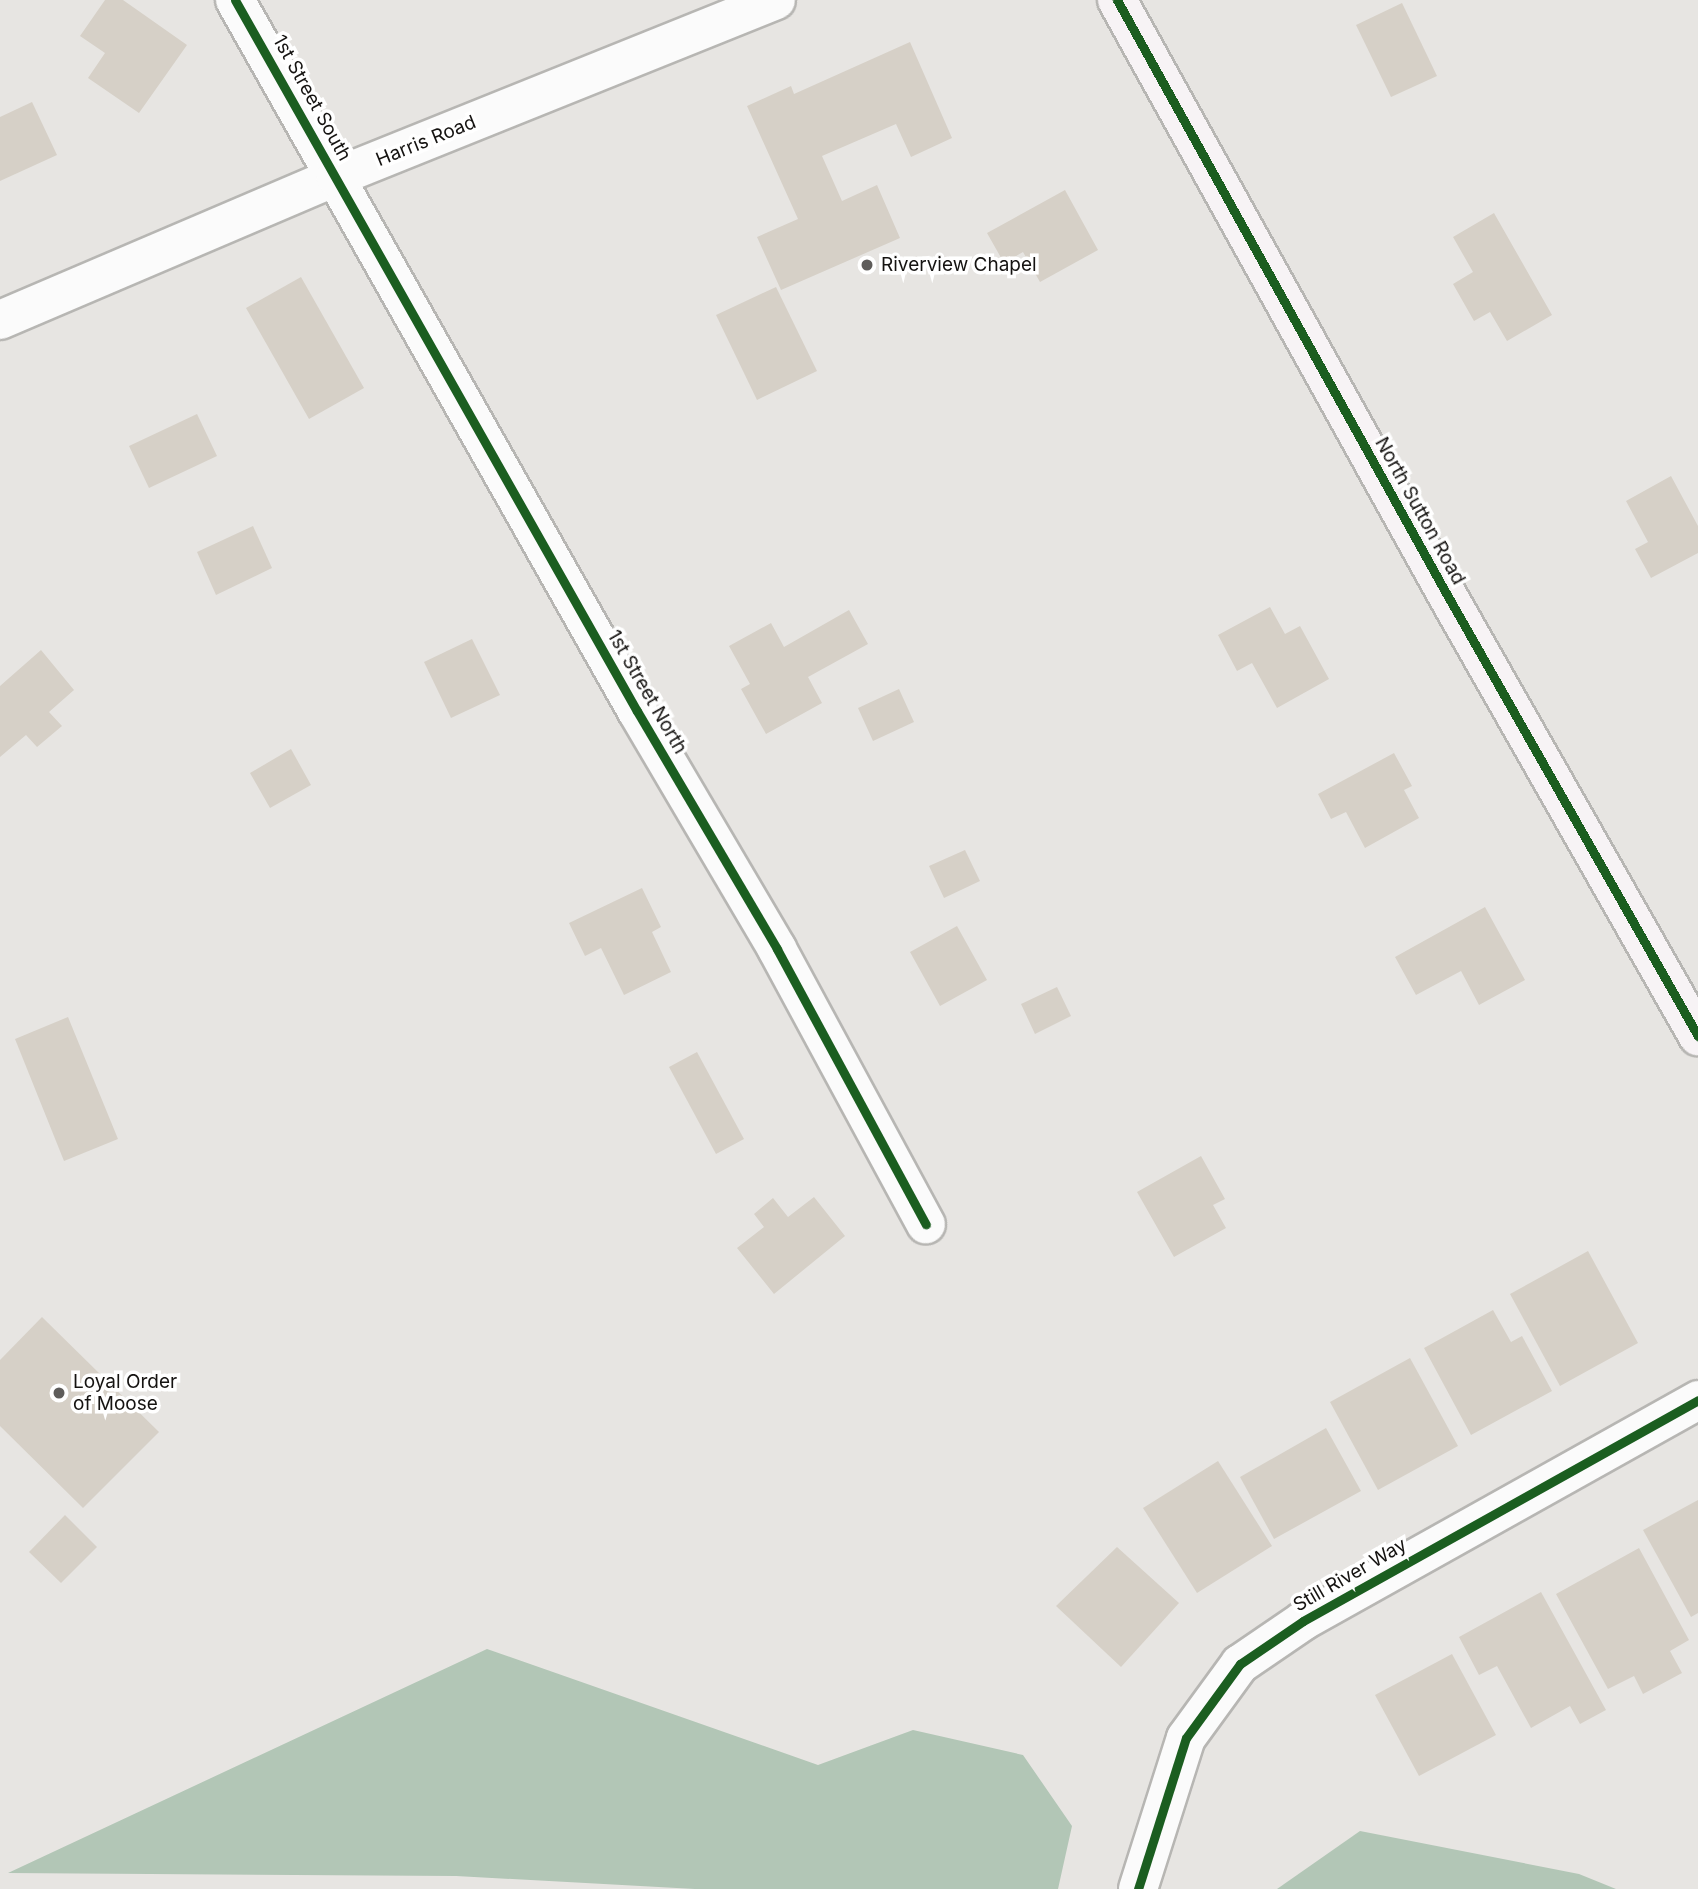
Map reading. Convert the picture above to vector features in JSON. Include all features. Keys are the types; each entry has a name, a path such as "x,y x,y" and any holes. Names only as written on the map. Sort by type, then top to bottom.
{"main road":[{"name":"North Sutton Road","path":"1117,0 1446,593 1698,1036"}],"street":[{"name":"1st Street South","path":"235,0 336,177"},
{"name":"Harris Road","path":"0,320 336,177 776,0"},
{"name":"1st Street North","path":"336,177 637,711 777,948 926,1224"},
{"name":"Still River Way","path":"1138,1889 1186,1738 1240,1664 1303,1621 1698,1400"}],"green space":[{"path":"487,1649 818,1765 913,1730 1023,1755 1072,1826 1058,1889 695,1889 456,1876 8,1873"},
{"path":"1360,1831 1579,1874 1616,1889 1277,1889"}],"building":[{"path":"105,0 123,0 187,45 139,113 88,78 105,53 80,36"},
{"path":"1402,3 1437,76 1391,97 1356,25"},
{"path":"910,42 952,138 911,157 896,124 822,156 842,201 877,185 900,238 781,290 757,237 798,219 747,106 791,86 794,94"},
{"path":"32,102 57,155 0,181 0,117"},
{"path":"1065,190 1098,250 1040,282 1023,252 1004,263 987,233"},
{"path":"1494,213 1552,315 1507,341 1490,312 1474,321 1453,284 1473,272 1453,237"},
{"path":"301,277 364,388 309,419 246,308"},
{"path":"776,287 817,371 757,400 716,315"},
{"path":"197,414 217,456 149,488 129,446"},
{"path":"1671,476 1698,526 1698,553 1651,578 1635,549 1648,542 1626,501"},
{"path":"253,526 272,568 216,595 197,552"},
{"path":"1270,607 1285,634 1300,626 1329,679 1277,708 1252,663 1237,671 1218,635"},
{"path":"849,610 868,644 808,677 822,703 766,734 741,689 750,684 729,646 771,623 784,647"},
{"path":"472,639 500,695 451,718 424,662"},
{"path":"41,650 74,690 49,712 62,726 37,747 26,735 0,757 0,686"},
{"path":"899,689 914,722 873,741 858,708"},
{"path":"291,749 311,785 270,808 250,773"},
{"path":"1394,753 1412,786 1404,790 1419,818 1365,848 1346,812 1331,819 1318,794"},
{"path":"965,850 980,881 944,898 929,866"},
{"path":"642,888 661,927 652,932 671,972 624,995 601,948 585,956 569,923"},
{"path":"1485,907 1525,980 1479,1005 1461,971 1416,995 1395,957"},
{"path":"957,926 987,980 940,1006 910,952"},
{"path":"1057,987 1071,1016 1035,1034 1021,1004"},
{"path":"68,1017 118,1139 64,1161 15,1039"},
{"path":"697,1052 744,1139 716,1154 669,1067"},
{"path":"1201,1156 1225,1199 1213,1205 1226,1228 1174,1257 1137,1192"},
{"path":"814,1197 845,1236 774,1294 737,1248 764,1227 754,1214 773,1198 788,1217"},
{"path":"1588,1251 1638,1343 1560,1386 1510,1294"},
{"path":"1493,1310 1511,1342 1522,1336 1552,1391 1471,1435 1424,1348"},
{"name":"Loyal Order of Moose","path":"42,1317 159,1432 83,1508 0,1426 0,1360"},
{"path":"1410,1358 1458,1446 1378,1490 1330,1402"},
{"path":"1326,1428 1361,1491 1274,1539 1240,1477"},
{"path":"1218,1461 1272,1546 1197,1593 1143,1508"},
{"path":"1698,1500 1698,1613 1691,1617 1643,1530"},
{"path":"65,1515 97,1547 61,1583 29,1552"},
{"path":"1117,1547 1179,1603 1121,1667 1056,1606"},
{"path":"1639,1548 1689,1640 1670,1651 1682,1673 1643,1694 1634,1676 1608,1689 1556,1594"},
{"path":"1541,1592 1606,1710 1580,1724 1570,1706 1531,1728 1497,1666 1479,1675 1459,1637"},
{"path":"1452,1654 1496,1735 1419,1776 1375,1695"}],"cycle path":[{"path":"235,0 637,711 777,949 926,1224"},
{"path":"1117,0 1446,593 1698,1036"},
{"path":"1138,1889 1186,1738 1240,1664 1303,1621 1698,1400"}],"place":[{"name":"Riverview Chapel","path":"867,265"},
{"name":"Loyal Order of Moose","path":"59,1393"}]}
